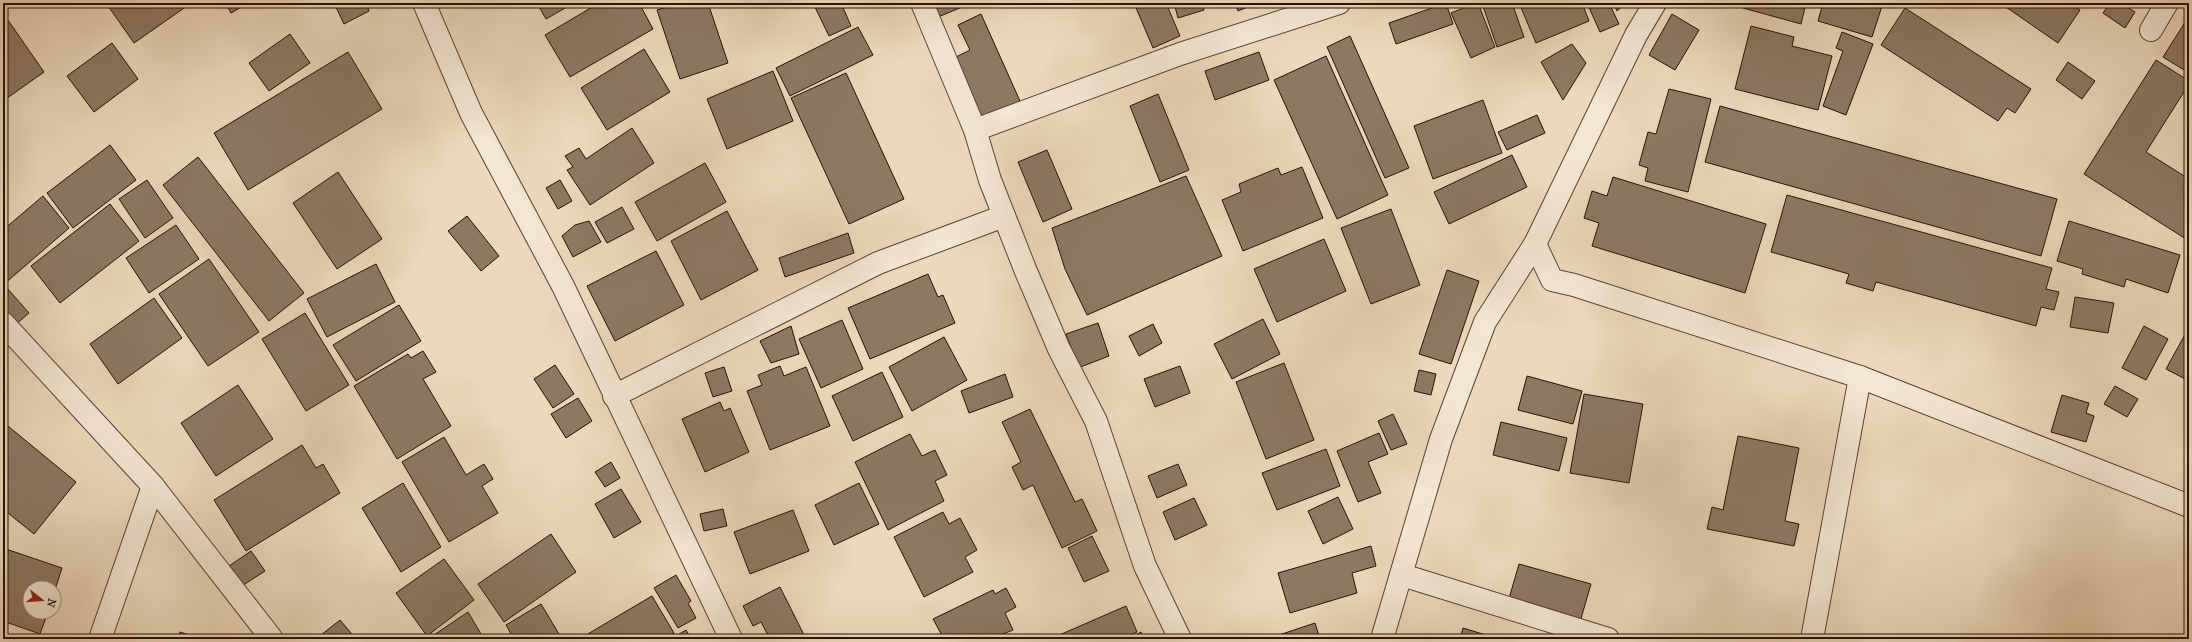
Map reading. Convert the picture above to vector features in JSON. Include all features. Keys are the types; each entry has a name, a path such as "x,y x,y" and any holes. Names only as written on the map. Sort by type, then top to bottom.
{"street":[{"path":"424,3 471,113 564,286 614,396 630,424 731,639"},
{"path":"922,3 975,130 990,180 1059,349 1096,421 1144,566 1180,639"},
{"path":"975,130 1180,54 1339,3"},
{"path":"1382,639 1389,611 1402,575 1441,439 1485,322 1535,244 1636,35 1655,3"},
{"path":"2151,30 2167,3"},
{"path":"614,396 878,263 1004,216"},
{"path":"1535,244 1552,280 1574,285 1860,377 2189,506"},
{"path":"3,323 153,486 272,639"},
{"path":"1812,639 1860,377"},
{"path":"100,639 153,486"},
{"path":"1402,575 1608,639"}],"building":[{"path":"106,3 185,3 187,6 134,43"},
{"path":"225,3 248,3 231,13"},
{"path":"334,3 366,3 369,11 344,24"},
{"path":"537,3 574,3 546,19"},
{"path":"599,3 639,3 653,29 570,77 545,35"},
{"path":"679,3 708,3 728,63 680,79 657,10"},
{"path":"813,3 841,3 851,26 829,36"},
{"path":"932,3 972,3 938,17"},
{"path":"1134,3 1166,3 1180,36 1153,48"},
{"path":"1174,3 1202,3 1204,10 1178,18"},
{"path":"1235,3 1257,3 1238,11"},
{"path":"1446,3 1453,24 1396,44 1389,23"},
{"path":"1478,3 1495,47 1471,58 1451,13"},
{"path":"1482,3 1512,3 1524,37 1497,47"},
{"path":"1519,3 1582,3 1589,21 1536,43"},
{"path":"1587,3 1609,3 1619,24 1600,32"},
{"path":"1613,3 1626,3 1617,11"},
{"path":"1745,3 1806,3 1801,24 1743,8"},
{"path":"1823,3 1883,3 1872,37 1818,21"},
{"path":"2000,3 2070,3 2080,10 2058,43"},
{"path":"2110,3 2121,3 2135,12 2125,28 2103,13"},
{"path":"1905,8 2031,89 2015,113 2007,108 1998,121 1881,45"},
{"path":"3,13 44,72 3,101"},
{"path":"981,14 1020,101 982,119 954,58 970,50 958,25"},
{"path":"1672,14 1699,30 1675,70 1649,55"},
{"path":"2189,16 2189,73 2163,57"},
{"path":"1751,26 1794,37 1792,46 1832,56 1818,110 1735,89"},
{"path":"858,27 873,55 790,96 776,68"},
{"path":"1842,32 1873,44 1846,115 1823,106 1843,51 1836,48"},
{"path":"290,34 310,63 269,91 249,63"},
{"path":"1350,36 1409,168 1385,178 1327,47"},
{"path":"112,43 138,79 94,112 67,76"},
{"path":"1572,44 1586,63 1563,100 1541,62"},
{"path":"644,49 670,92 607,130 581,88"},
{"path":"348,52 382,109 248,190 214,133"},
{"path":"1259,52 1269,80 1215,100 1205,71"},
{"path":"1326,56 1388,195 1337,219 1274,80"},
{"path":"2156,60 2189,81 2189,84 2146,152 2189,179 2189,241 2084,174"},
{"path":"2068,62 2095,81 2082,99 2056,80"},
{"path":"773,71 793,121 727,149 707,99"},
{"path":"846,73 904,199 849,224 791,98"},
{"path":"1669,89 1711,99 1688,192 1645,181 1648,168 1639,165 1648,132 1656,134"},
{"path":"1158,94 1189,170 1160,182 1130,106"},
{"path":"1483,100 1502,153 1433,179 1414,126"},
{"path":"1720,106 2057,199 2041,256 1705,162"},
{"path":"1537,115 1545,133 1507,150 1498,132"},
{"path":"632,128 654,163 590,205 567,170 573,167 565,156 579,148 586,159"},
{"path":"110,145 136,180 73,228 47,193"},
{"path":"1047,150 1072,209 1043,222 1018,162"},
{"path":"1512,155 1527,187 1449,224 1434,192"},
{"path":"198,157 304,293 269,321 163,185"},
{"path":"705,163 726,202 657,241 635,202"},
{"path":"1302,167 1323,218 1243,251 1222,200 1241,192 1239,184 1278,168 1281,175"},
{"path":"338,172 382,239 337,269 293,203"},
{"path":"1186,176 1222,256 1087,315 1065,269 1052,228"},
{"path":"1613,177 1766,224 1745,293 1592,246 1599,223 1584,218 1592,191 1607,196"},
{"path":"147,180 173,218 145,238 119,199"},
{"path":"560,180 572,201 558,209 546,188"},
{"path":"1787,195 2052,268 2046,289 2059,292 2054,310 2041,307 2036,326 1876,282 1873,291 1846,283 1849,274 1771,252"},
{"path":"43,196 69,228 3,285 3,230"},
{"path":"110,204 139,241 60,303 31,266"},
{"path":"622,207 634,229 607,243 595,222"},
{"path":"1391,209 1420,285 1371,304 1341,228"},
{"path":"727,211 758,270 701,300 671,241"},
{"path":"467,216 499,256 481,271 448,231"},
{"path":"589,221 601,242 573,257 562,236 575,225"},
{"path":"2069,221 2180,255 2168,293 2126,279 2124,287 2082,274 2083,269 2057,261"},
{"path":"176,225 199,259 149,293 126,258"},
{"path":"848,233 854,253 785,277 779,258"},
{"path":"1324,239 1346,291 1277,322 1254,269"},
{"path":"656,251 684,305 615,341 587,286"},
{"path":"209,259 259,332 208,366 159,294"},
{"path":"376,264 395,302 327,337 307,299"},
{"path":"1447,270 1479,281 1451,364 1419,354"},
{"path":"928,274 938,297 943,295 955,323 870,359 848,308"},
{"path":"7,288 29,313 14,326 3,314 3,292"},
{"path":"2075,297 2114,303 2108,333 2070,327"},
{"path":"154,298 182,338 118,384 90,344"},
{"path":"399,305 421,341 356,381 333,345"},
{"path":"305,313 349,385 306,411 262,339"},
{"path":"1263,319 1280,354 1232,379 1214,344"},
{"path":"842,320 863,369 821,388 799,339"},
{"path":"1098,323 1109,356 1078,368 1066,334"},
{"path":"1153,324 1162,343 1139,356 1129,336"},
{"path":"791,326 799,354 771,363 760,341"},
{"path":"2144,326 2168,339 2146,380 2122,368"},
{"path":"2189,329 2189,381 2166,369"},
{"path":"944,337 967,380 912,411 889,367"},
{"path":"423,351 436,372 423,379 451,426 397,459 354,386 408,354 411,358"},
{"path":"1284,363 1314,440 1266,459 1236,382"},
{"path":"555,365 574,394 553,408 534,379"},
{"path":"780,366 784,376 806,367 830,426 770,450 747,391 762,385 758,375"},
{"path":"1180,366 1190,393 1155,407 1144,379"},
{"path":"724,367 732,391 713,397 705,373"},
{"path":"1419,370 1436,374 1431,395 1414,391"},
{"path":"882,372 903,417 853,441 832,396"},
{"path":"1005,374 1013,397 969,413 961,391"},
{"path":"1527,376 1582,391 1573,424 1518,410"},
{"path":"238,385 273,439 216,476 181,423"},
{"path":"2115,386 2138,399 2127,417 2104,404"},
{"path":"1584,394 1643,404 1629,483 1570,473"},
{"path":"2062,395 2089,403 2086,413 2094,416 2086,442 2051,432"},
{"path":"578,398 592,421 566,438 551,414"},
{"path":"720,402 724,411 730,408 749,452 705,472 682,419"},
{"path":"1030,409 1075,502 1082,499 1097,531 1062,548 1033,485 1023,490 1012,467 1021,462 1002,422"},
{"path":"1393,414 1407,444 1391,450 1378,421"},
{"path":"3,422 76,482 34,534 3,509"},
{"path":"1501,422 1567,438 1559,471 1493,455"},
{"path":"1379,433 1388,454 1368,462 1381,493 1358,502 1337,451"},
{"path":"910,434 922,456 935,450 947,475 935,481 944,501 888,530 855,462"},
{"path":"1738,436 1799,448 1785,521 1799,524 1794,546 1707,529 1712,507 1723,510"},
{"path":"444,437 466,475 484,464 493,479 482,486 498,513 449,542 402,462"},
{"path":"302,445 316,468 323,464 340,493 246,551 214,500"},
{"path":"1326,449 1340,486 1277,510 1262,473"},
{"path":"611,462 620,478 605,487 595,472"},
{"path":"1178,464 1187,485 1157,498 1148,476"},
{"path":"403,483 441,547 401,572 362,508"},
{"path":"859,483 879,524 834,545 815,505"},
{"path":"621,489 641,522 614,538 595,504"},
{"path":"1338,497 1353,529 1323,544 1308,511"},
{"path":"1194,498 1207,525 1175,540 1163,512"},
{"path":"723,509 727,526 704,531 700,514"},
{"path":"793,510 809,551 750,574 734,532"},
{"path":"943,512 949,524 960,518 977,550 965,557 973,572 924,597 894,537"},
{"path":"551,534 576,572 504,622 478,584"},
{"path":"1092,536 1109,571 1084,582 1068,548"},
{"path":"1371,546 1376,566 1352,573 1357,593 1290,613 1278,573"},
{"path":"3,548 62,568 58,580 22,580 22,620 45,620 40,634 3,621"},
{"path":"251,551 265,571 242,586 229,566"},
{"path":"444,559 474,600 427,636 396,593"},
{"path":"1519,564 1591,584 1580,622 1508,602"},
{"path":"676,575 691,601 688,603 696,618 678,628 654,588"},
{"path":"780,587 806,639 770,639 761,622 753,626 743,606"},
{"path":"1006,588 1016,607 1005,613 1013,630 990,639 944,639 933,619 993,590 995,594"},
{"path":"652,596 674,633 663,639 589,639 586,635"},
{"path":"541,604 562,639 514,639 506,625"},
{"path":"1126,606 1137,632 1120,639 1058,639 1057,636"},
{"path":"468,612 484,639 428,639"},
{"path":"340,620 356,639 316,639"},
{"path":"1315,623 1320,639 1267,639"},
{"path":"1463,628 1486,635 1485,639 1460,639"},
{"path":"686,630 691,639 671,639"},
{"path":"180,632 202,639 178,639"},
{"path":"1141,632 1144,639 1128,639"}]}
